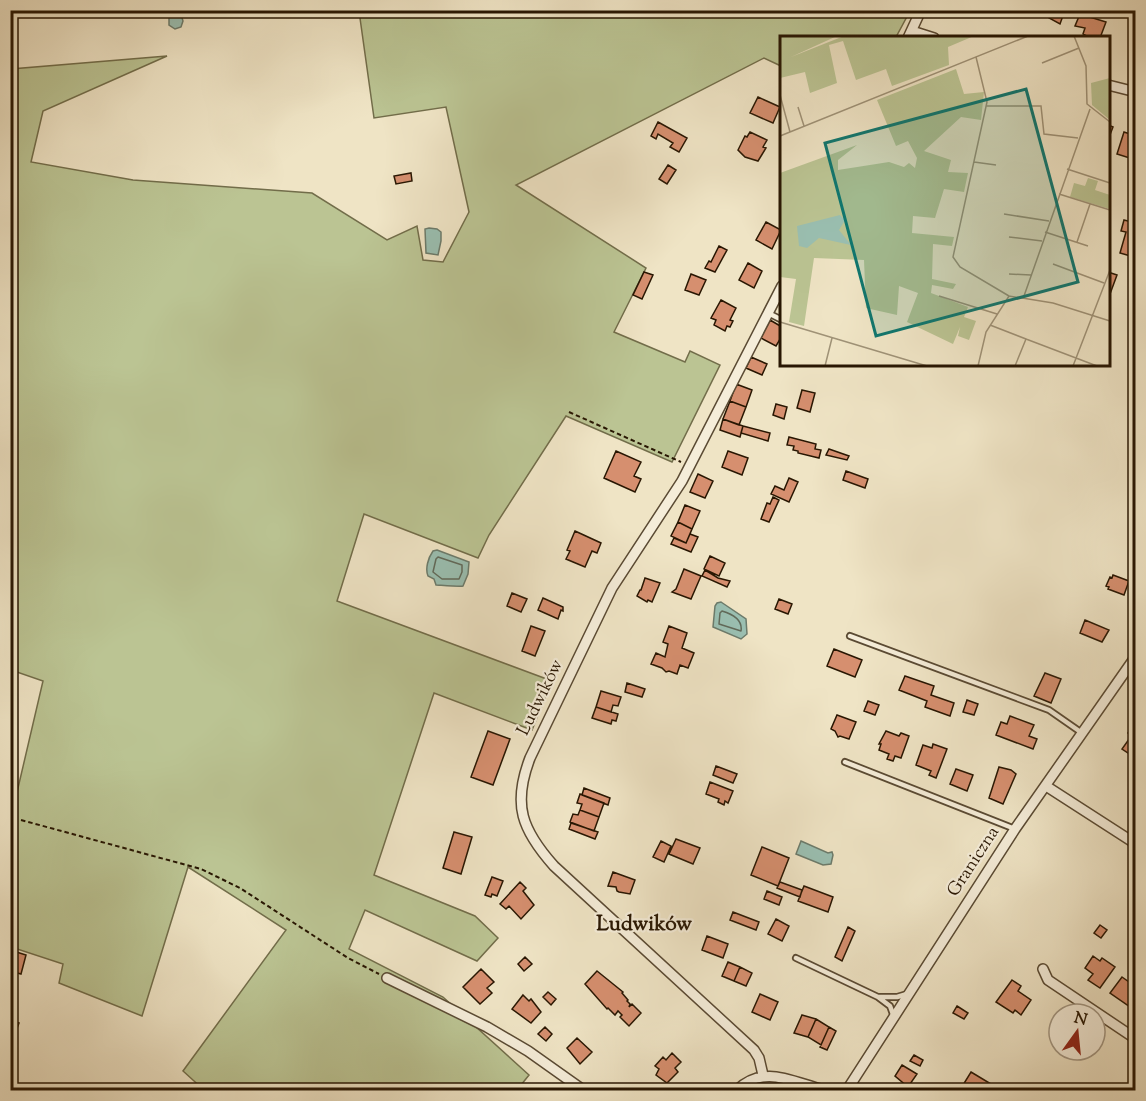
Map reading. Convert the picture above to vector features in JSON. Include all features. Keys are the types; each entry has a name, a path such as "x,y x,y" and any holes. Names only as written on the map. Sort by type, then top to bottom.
{"street":[{"path":"910,34 921,10"},
{"path":"1110,86 1136,92"},
{"name":"Ludwików","path":"763,1076 759,1058 754,1050 554,866 532,839 524,822 520,792 530,758 612,588 682,481 780,289"},
{"name":"Graniczna","path":"847,1090 1015,829 1136,656"},
{"path":"1046,786 1136,844"},
{"path":"1044,969 1048,980 1136,1039"},
{"path":"387,978 487,1027 528,1051 583,1090"},
{"path":"737,1090 749,1079 763,1076 780,1078 824,1090"}],"lane":[{"path":"768,313 780,319"},
{"path":"850,636 1049,710 1083,733"},
{"path":"845,762 1015,829"},
{"path":"796,958 878,997 890,1006 894,1017"},
{"path":"878,997 897,997 909,994"}],"path":[{"path":"568,411 689,466"},
{"path":"21,820 201,868 240,888 348,957 387,978"}],"green space":[{"path":"359,11 910,11 897,36 780,36 780,66 764,58 516,185 646,268 614,332 685,362 690,351 720,365 672,462 566,416 489,535 478,558 364,514 337,601 552,681 532,730 434,693 374,875 475,916 498,938 477,961 365,910 349,949 443,997 529,1075 517,1090 204,1090 183,1071 286,930 188,867 142,1016 59,983 63,964 11,947 11,818 43,681 11,670 11,69 167,56 43,111 31,162 133,180 312,193 387,240 417,226 423,260 443,262 469,212 446,107 374,118"}],"water":[{"path":"169,11 180,11 183,21 181,27 175,29 169,25"},
{"path":"425,229 441,232 438,255 426,253"},
{"path":"437,550 469,562 468,574 463,586 436,585 434,579 428,576 428,560 433,551"},
{"path":"721,602 746,619 747,634 741,639 713,627 715,606"},
{"path":"801,841 828,853 832,852 831,864 823,865 796,854"}],"building":[{"path":"1046,10 1065,10 1060,24 1049,18 1050,15"},
{"path":"1080,14 1106,22 1101,36 1086,36 1083,34 1085,28 1075,26"},
{"path":"758,97 780,107 773,123 750,113"},
{"path":"658,122 687,138 679,152 670,147 673,143 658,134 656,139 651,136"},
{"path":"750,132 767,140 763,147 766,148 758,161 745,157 738,150 745,136 747,137"},
{"path":"1124,132 1136,136 1136,160 1117,154"},
{"path":"668,165 676,170 667,184 659,179"},
{"path":"411,173 412,181 396,184 394,176"},
{"path":"1124,220 1136,223 1134,257 1120,253 1126,232 1121,231"},
{"path":"766,222 780,229 772,249 756,240"},
{"path":"719,246 727,250 715,272 705,268 709,261 711,262"},
{"path":"748,263 762,271 754,288 739,280"},
{"path":"644,272 653,275 642,299 633,295"},
{"path":"1110,273 1117,275 1110,294"},
{"path":"691,274 706,280 699,295 685,290"},
{"path":"721,300 736,308 730,320 733,321 725,331 714,325 716,320 711,318"},
{"path":"770,320 780,326 780,339 776,346 761,338 764,331 761,330 764,325 767,326"},
{"path":"751,357 767,364 762,375 746,368"},
{"path":"736,384 752,390 746,407 730,401"},
{"path":"802,390 815,393 810,412 797,408"},
{"path":"730,401 746,407 739,425 723,419"},
{"path":"776,404 787,407 784,419 773,415"},
{"path":"723,419 743,426 740,437 720,430"},
{"path":"743,426 770,433 768,441 741,433"},
{"path":"789,437 816,444 815,449 821,450 819,458 793,450 794,446 787,445"},
{"path":"829,449 849,456 847,460 826,455"},
{"path":"616,451 641,462 634,476 641,479 635,492 604,478"},
{"path":"728,451 748,458 742,475 722,467"},
{"path":"846,471 868,479 865,488 843,480"},
{"path":"698,474 713,481 705,498 690,492"},
{"path":"789,478 798,482 789,502 771,494 775,486 784,490"},
{"path":"773,497 779,500 769,522 761,519 767,503 770,504"},
{"path":"685,505 700,511 692,529 678,522"},
{"path":"678,522 692,529 686,543 671,536"},
{"path":"575,531 601,543 597,553 592,551 585,567 566,559 570,551 567,550"},
{"path":"690,534 698,537 691,552 671,544 674,538 686,543"},
{"path":"710,556 725,563 719,576 704,569"},
{"path":"684,569 701,576 691,599 672,592 676,589"},
{"path":"705,570 718,578 730,581 727,587 702,576"},
{"path":"1113,575 1129,581 1124,595 1106,586"},
{"path":"645,578 660,583 652,602 648,600 647,602 637,596"},
{"path":"512,593 527,599 521,612 507,606"},
{"path":"543,598 563,607 558,619 538,610"},
{"path":"779,599 792,604 788,614 775,609"},
{"path":"1085,620 1109,630 1102,642 1080,633"},
{"path":"531,626 545,631 535,656 522,651"},
{"path":"669,626 687,633 682,648 694,653 688,668 680,665 677,674 666,672 651,664 656,653 665,657 668,644 663,642"},
{"path":"834,649 862,660 855,677 827,666"},
{"path":"1045,673 1061,679 1051,703 1034,696"},
{"path":"905,676 934,686 931,695 954,703 950,716 925,707 927,701 899,690"},
{"path":"627,683 645,689 642,697 625,692"},
{"path":"601,691 621,697 618,706 613,705 611,712 596,707"},
{"path":"967,700 978,704 974,715 963,712"},
{"path":"868,701 879,705 875,715 864,711"},
{"path":"596,707 618,714 616,721 612,720 611,724 592,718"},
{"path":"837,715 856,722 849,739 838,737 831,729"},
{"path":"1010,716 1034,725 1029,736 1037,739 1033,749 996,735 1001,722 1007,724"},
{"path":"1134,724 1136,754 1134,757 1122,749 1132,735 1128,733"},
{"path":"488,731 510,739 493,785 471,777"},
{"path":"886,731 899,736 901,733 909,736 901,758 895,756 893,761 887,759 889,754 879,750 881,744 879,744"},
{"path":"933,744 947,749 936,778 929,775 931,771 916,765 923,745 932,748"},
{"path":"716,766 737,774 733,783 713,775"},
{"path":"999,767 1016,774 1003,804 989,798"},
{"path":"956,769 973,775 967,791 950,784"},
{"path":"710,782 733,791 728,803 725,801 724,805 718,802 719,799 706,794"},
{"path":"584,788 610,798 608,805 582,795"},
{"path":"580,794 604,803 599,817 580,810 582,804 577,803"},
{"path":"580,810 599,817 594,831 570,822 573,814 578,815"},
{"path":"571,823 598,832 595,839 569,829"},
{"path":"454,832 472,837 461,874 443,868"},
{"path":"676,839 700,848 693,864 669,854"},
{"path":"661,841 671,846 664,862 653,857"},
{"path":"762,847 789,858 778,886 751,875"},
{"path":"613,872 635,880 630,894 619,892 616,887 608,886"},
{"path":"492,877 503,881 497,896 492,894 491,897 485,895"},
{"path":"520,882 526,888 523,891 534,905 521,919 509,906 506,909 500,904"},
{"path":"780,882 802,890 800,897 777,888"},
{"path":"804,886 833,897 828,912 798,901"},
{"path":"1133,890 1136,891 1136,901 1129,898"},
{"path":"767,891 782,897 779,905 764,899"},
{"path":"733,912 759,922 756,930 730,920"},
{"path":"776,919 789,926 782,941 768,934"},
{"path":"1100,925 1107,930 1101,938 1094,933"},
{"path":"848,927 855,931 842,961 835,957"},
{"path":"707,936 728,944 723,958 702,950"},
{"path":"10,950 26,955 21,974 10,971"},
{"path":"1093,956 1100,961 1102,958 1115,967 1100,988 1088,980 1093,974 1085,968"},
{"path":"525,957 532,964 524,971 518,964"},
{"path":"728,962 740,967 734,981 722,976"},
{"path":"740,967 752,973 746,986 734,981"},
{"path":"481,969 494,982 487,988 492,993 480,1004 463,987"},
{"path":"597,971 623,992 630,1004 629,1007 632,1004 641,1013 629,1026 620,1017 622,1015 618,1011 615,1015 607,1009 585,984"},
{"path":"1122,977 1136,987 1136,1011 1110,993"},
{"path":"1012,980 1021,986 1018,991 1031,1000 1021,1015 1015,1010 1013,1013 996,1002"},
{"path":"548,992 556,999 551,1005 543,997"},
{"path":"760,994 778,1002 770,1020 752,1012"},
{"path":"523,995 529,1001 531,999 541,1012 531,1023 512,1009"},
{"path":"957,1006 968,1013 964,1019 953,1013"},
{"path":"10,1015 13,1015 11,1020 19,1023 15,1034 10,1032"},
{"path":"802,1015 816,1019 808,1037 794,1033"},
{"path":"816,1019 829,1027 821,1045 808,1037"},
{"path":"545,1027 552,1034 546,1041 538,1034"},
{"path":"829,1027 836,1031 827,1050 820,1047"},
{"path":"577,1038 592,1052 580,1064 567,1048"},
{"path":"672,1053 681,1062 675,1068 678,1072 667,1083 656,1075 659,1069 655,1066 663,1057 666,1060"},
{"path":"914,1055 923,1060 920,1066 910,1061"},
{"path":"902,1065 917,1074 908,1087 895,1076"},
{"path":"971,1072 996,1087 994,1090 972,1090 963,1085"}],"district":[{"name":"Ludwików","path":"644,925"}]}
